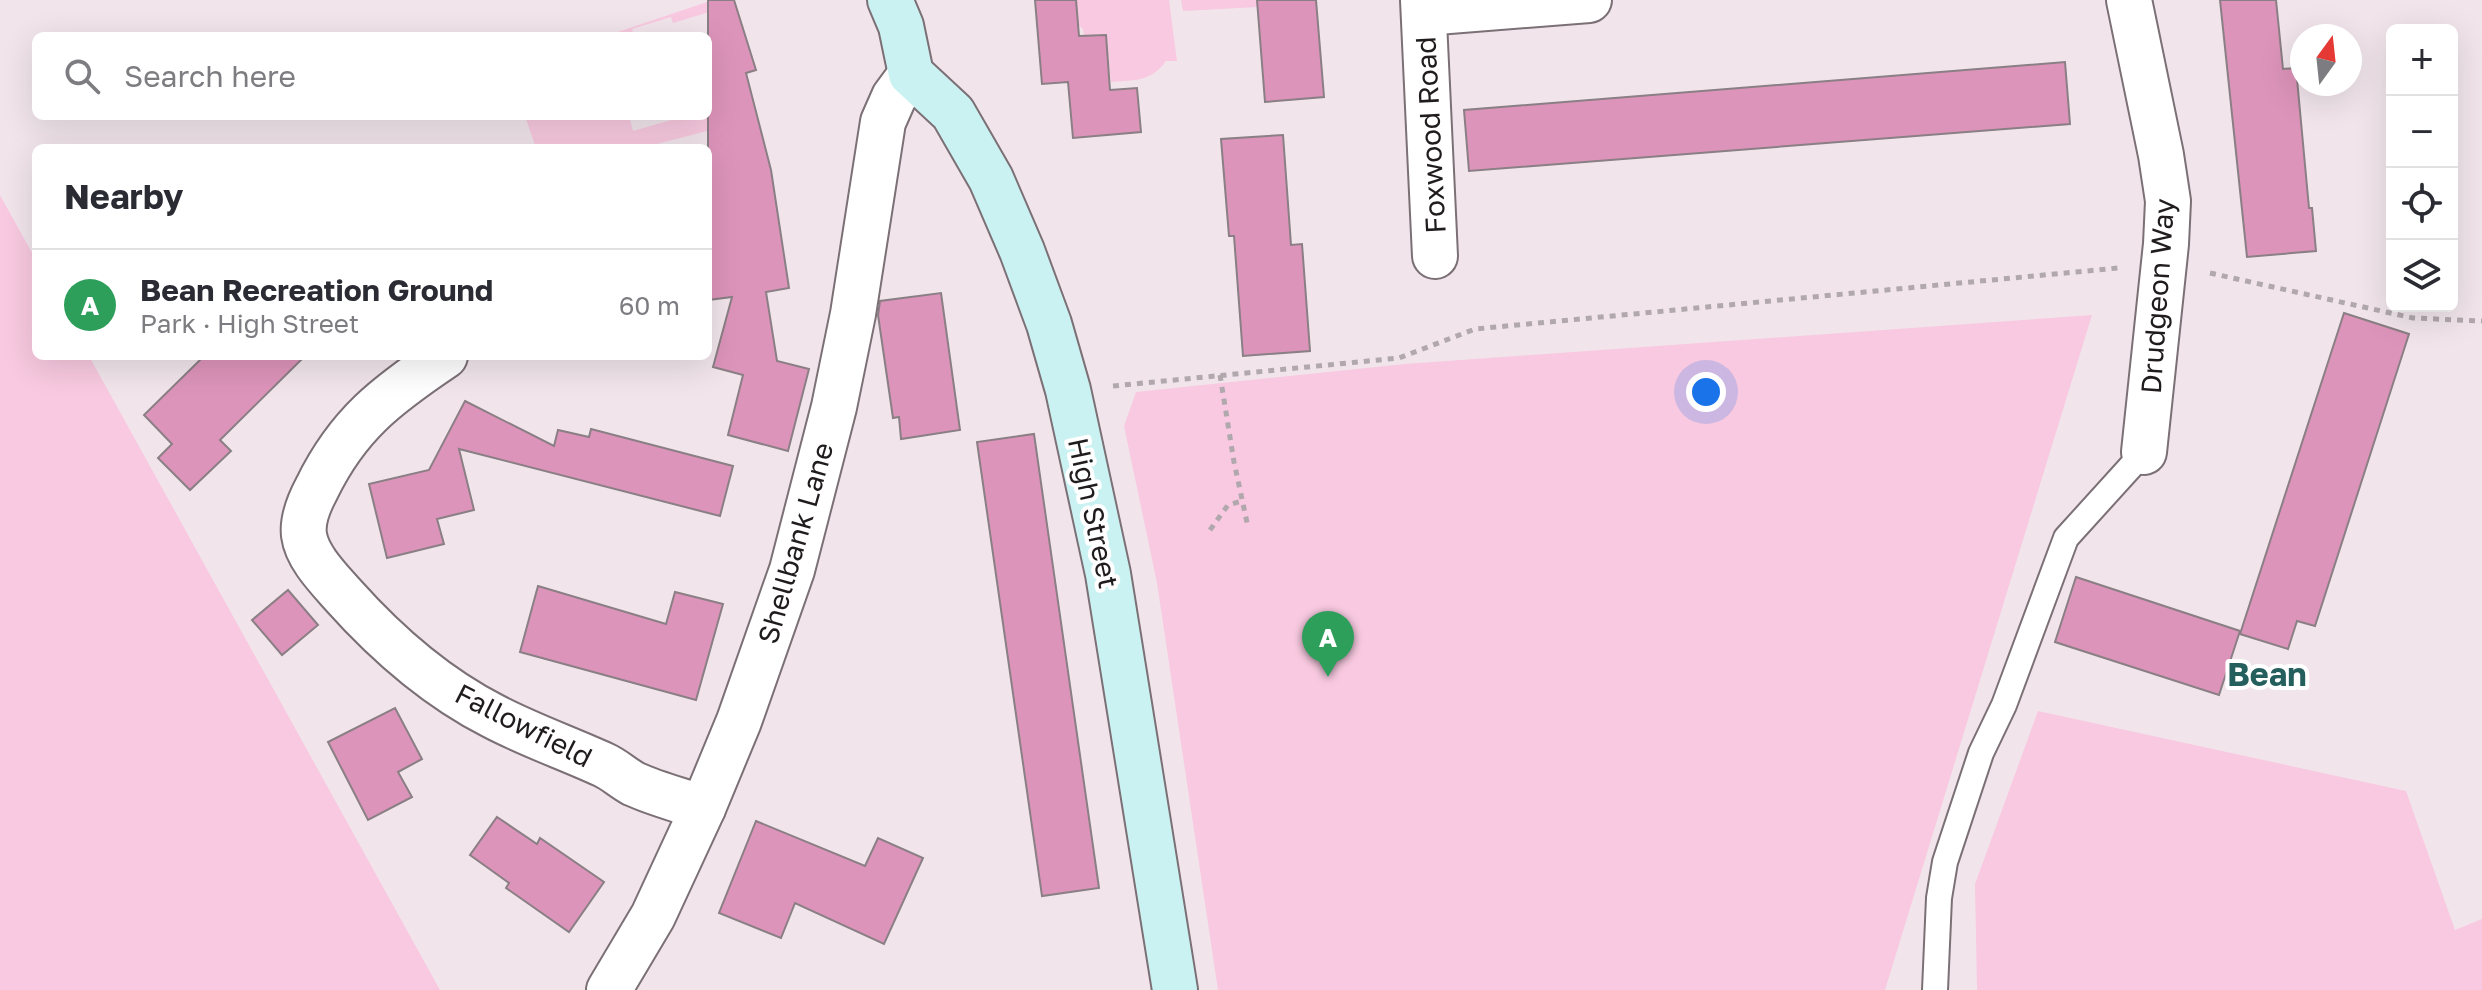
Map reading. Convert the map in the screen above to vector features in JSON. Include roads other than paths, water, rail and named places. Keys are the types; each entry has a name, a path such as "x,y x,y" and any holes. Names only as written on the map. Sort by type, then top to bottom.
{"main road":[{"path":"890,0 901,26 911,74"},
{"name":"High Street","path":"911,74 953,113 991,179 1044,310 1068,390 1108,574 1175,990"}],"street":[{"name":"Foxwood Road","path":"1435,256 1424,7 1589,0"},
{"name":"Drudgeon Way","path":"2129,0 2168,201 2144,452"},
{"name":"Shellbank Lane","path":"609,990 653,916 703,808 754,681 800,544 834,407 863,265 883,122 894,97 911,74"},
{"name":"Fallowfield","path":"439,360 376,407 337,449 308,509 303,533 308,547 334,585 393,646 467,701 525,732 606,766 631,782 703,808"}],"lane":[{"path":"1935,990 1939,898 1945,862 1981,753 2004,705 2066,538 2144,452"}],"place":[{"name":"Bean Recreation Ground","path":"1328,677"}],"district":[{"name":"Bean","path":"2267,674"}]}
